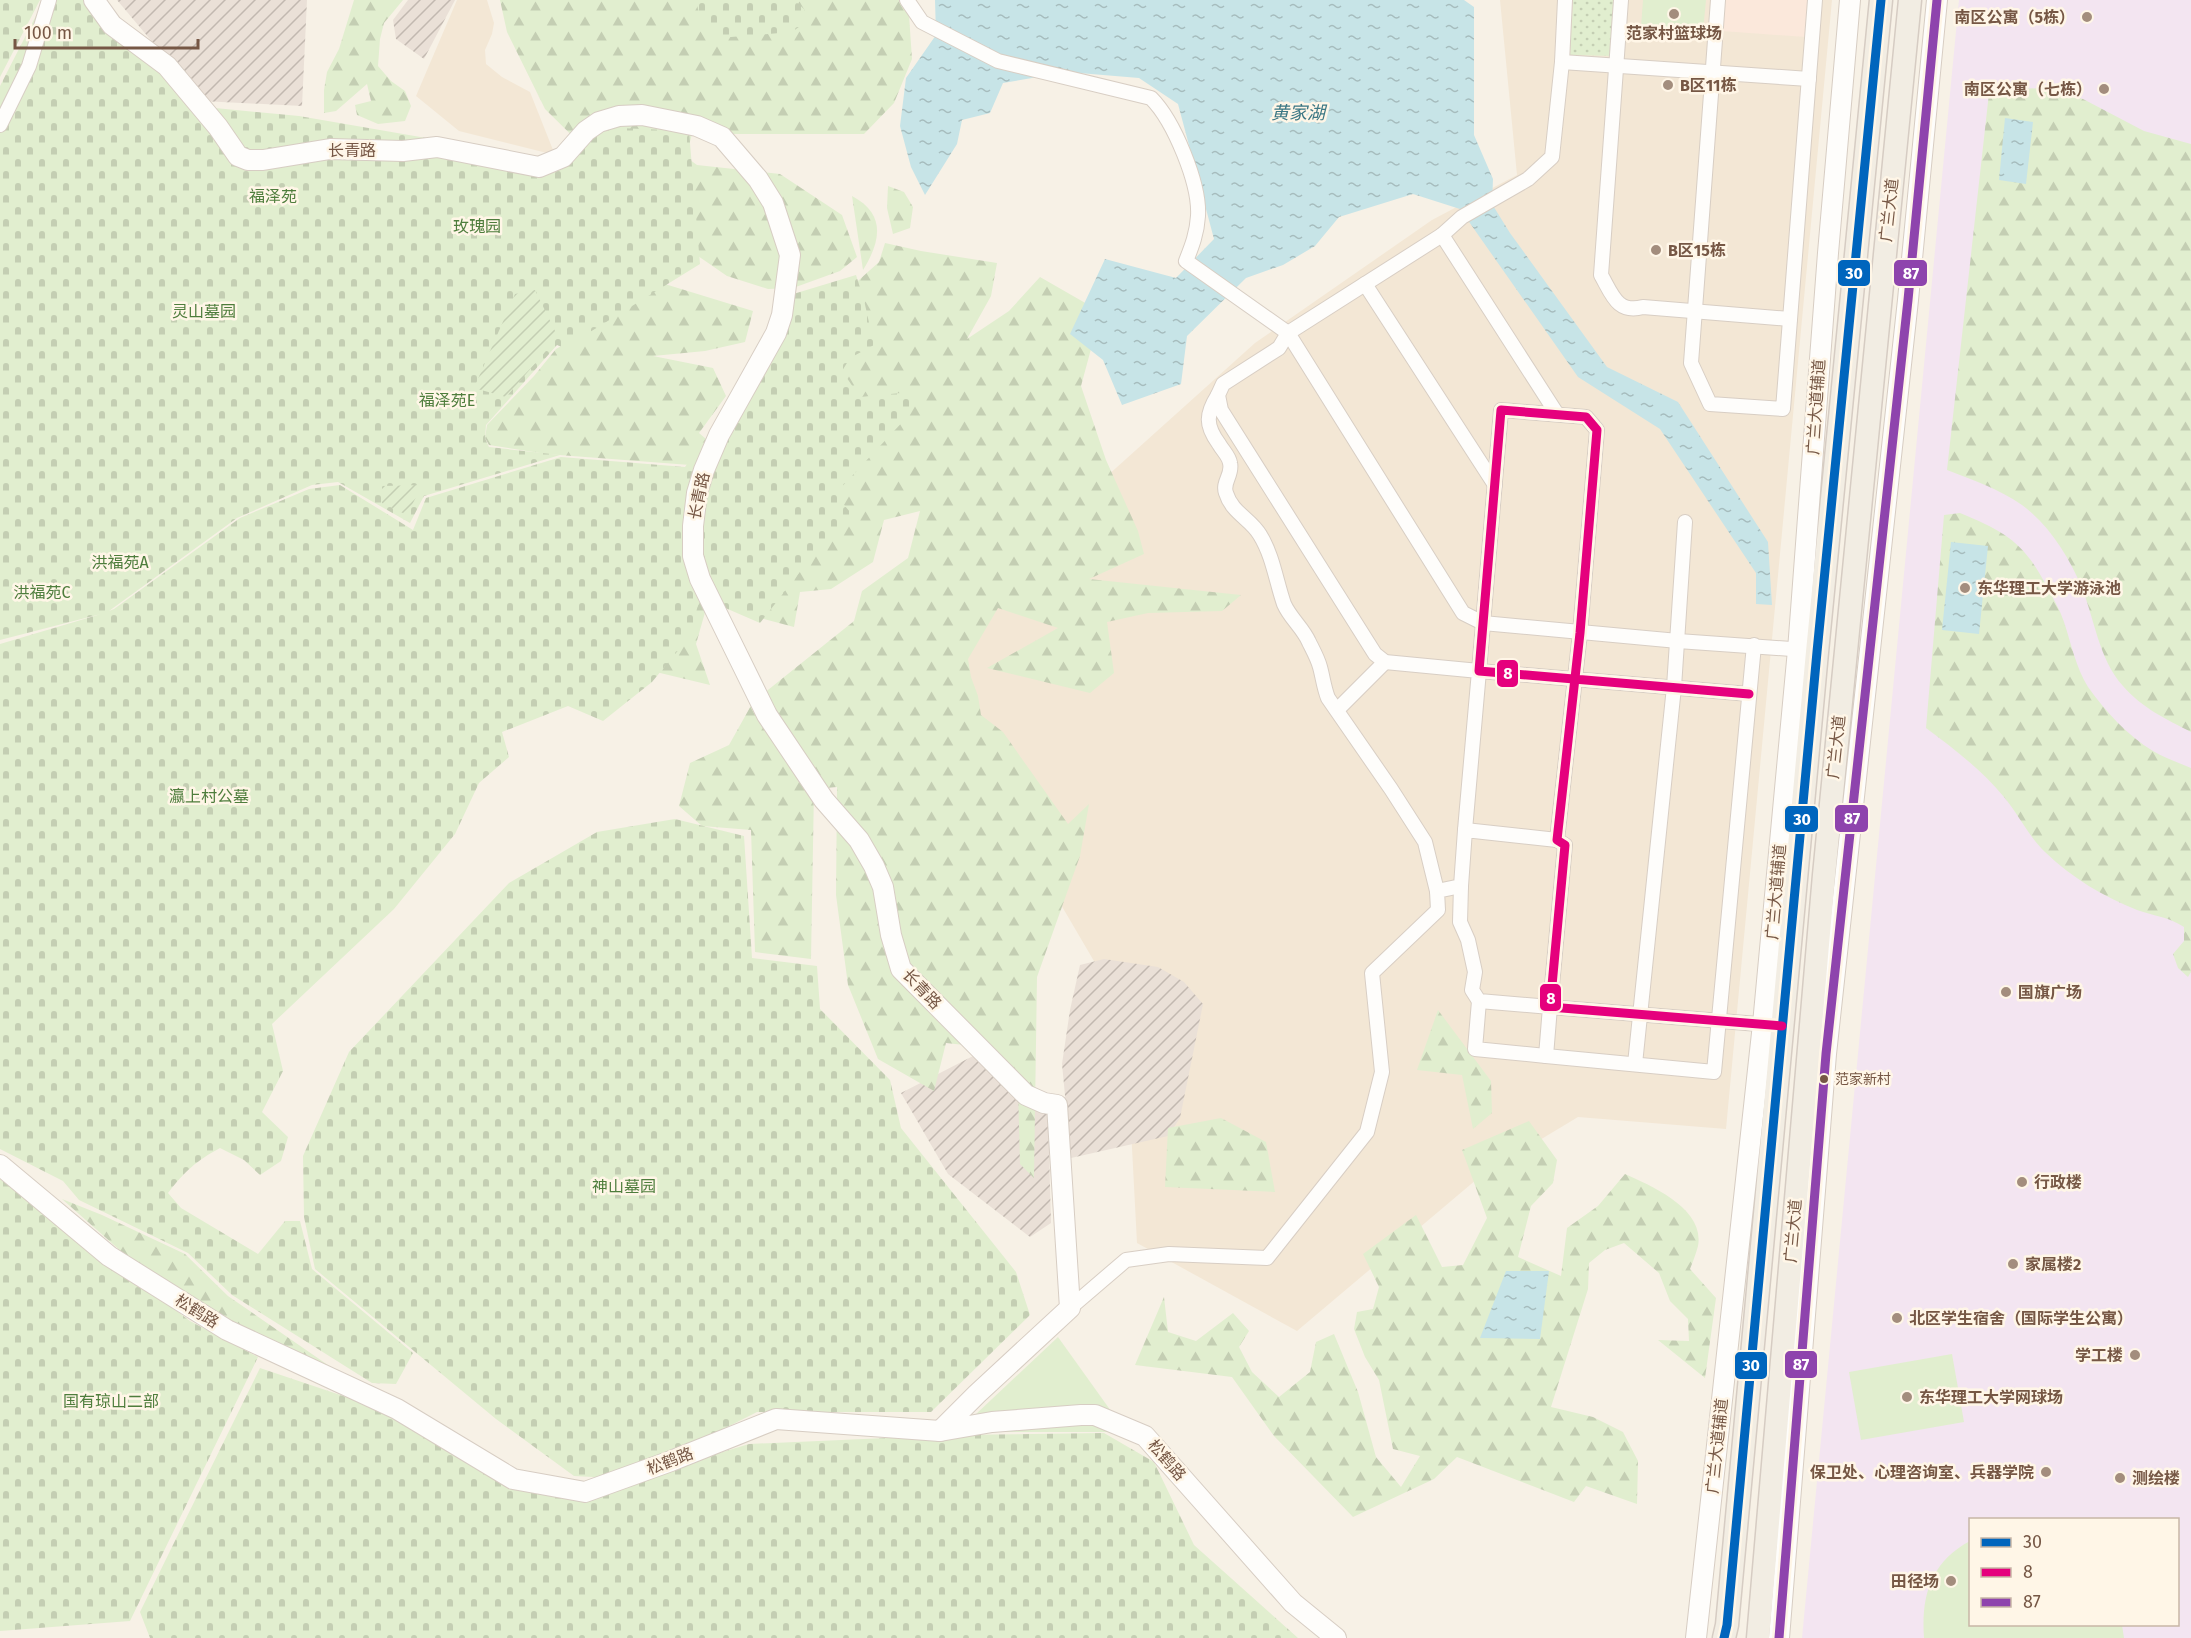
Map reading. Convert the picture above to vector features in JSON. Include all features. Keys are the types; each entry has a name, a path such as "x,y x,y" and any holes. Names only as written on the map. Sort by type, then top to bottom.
{"main road":[{"name":"广兰大道","path":"1724,1638 1772,1025 1808,651 1881,0"},
{"name":"广兰大道","path":"1758,1638 1823,886 1910,0"}],"street":[{"path":"0,125 29,66 49,0"},
{"name":"长青路","path":"94,0 112,25 167,66 218,127 238,156 248,160 263,160 330,149 403,151 437,147 539,166 563,157 586,132 599,122 620,116 642,115 697,126 722,137 758,179 773,203 790,255 782,315 776,333 719,435 704,470 697,493 693,526 693,556 700,579 719,620 767,715 824,800 859,840 874,866 883,887 891,935 901,969 1026,1095 1044,1103 1057,1105 1070,1308"},
{"path":"907,0 922,22 998,61 1151,98 1162,109 1176,134 1196,194 1198,214 1195,241 1186,261 1288,333 1463,613 1483,622 1580,633 1808,651"},
{"path":"940,1431 1070,1308 1126,1260 1169,1254 1267,1258 1366,1132 1382,1072 1372,973 1438,910 1437,891 1425,842 1329,698 1324,687 1320,664 1308,639 1286,608 1279,582 1260,533 1233,507 1225,491 1225,482 1231,472 1229,459 1209,427 1207,417 1223,384 1279,348 1288,333 1442,235 1462,217 1528,179 1552,156 1562,62 1565,0"},
{"path":"1621,0 1601,275 1617,303 1627,309 1643,307 1790,319"},
{"path":"1718,0 1691,363 1710,404 1783,409 1815,0"},
{"name":"广兰大道辅道","path":"1808,651 1829,241 1850,0"},
{"path":"1779,1638 1826,1054 1908,300 1937,0"},
{"path":"1562,62 1616,64 1809,80"},
{"path":"1442,235 1557,414"},
{"path":"1365,284 1495,485"},
{"path":"1218,395 1221,410 1226,418 1375,654 1385,662 1749,694"},
{"path":"1557,840 1580,633 1597,430 1586,417 1501,410 1461,886 1460,922 1468,940 1475,972 1472,990 1479,1001 1474,1050 1714,1072 1754,645"},
{"path":"1635,1064 1674,687 1685,522"},
{"path":"1338,709 1385,662"},
{"path":"1465,830 1557,840 1566,845 1546,1056"},
{"path":"1437,891 1461,886"},
{"path":"1479,1001 1772,1025"},
{"name":"广兰大道辅道","path":"1696,1638 1772,1025"},
{"name":"松鹤路","path":"0,1165 109,1256 227,1330 397,1409 513,1479 585,1492 776,1419 940,1431 992,1422 1081,1414 1095,1415 1145,1436 1293,1603 1336,1638"}],"shaded area":[{"path":"117,0 307,0 302,106 202,101"},
{"path":"408,0 455,0 424,59 396,39 393,20"},
{"path":"457,0 487,0 494,23 485,50 486,64 502,77 530,92 555,155 459,131 416,96"},
{"path":"1500,0 1832,0 1726,1129 1578,1117 1483,1174 1297,1331 1137,1243 1125,1014 944,705 977,593 1255,343 1432,220 1517,175"},
{"path":"1724,0 1808,0 1806,37 1722,31"},
{"path":"1959,0 2191,0 2191,1638 1802,1638"},
{"path":"1104,959 1158,967 1184,982 1203,1004 1180,1118 1168,1136 1071,1158 1062,1064 1070,1010 1080,965"},
{"path":"975,1055 1048,1114 1051,1223 1030,1237 948,1174 901,1093"}],"green space":[{"path":"0,0 40,0 0,77"},
{"path":"44,0 101,0 205,107 299,116 571,163 596,127 689,131 700,264 564,348 557,345 486,425 485,438 489,447 560,455 424,496 410,523 338,482 312,485 237,518 109,611 240,518 309,489 340,485 413,530 426,498 561,457 685,467 722,416 790,295 856,275 874,345 850,358 842,371 860,397 911,392 909,415 835,494 850,512 866,509 810,559 760,623 700,597 690,636 652,682 603,721 568,706 502,732 509,757 479,783 455,834 394,909 272,1024 283,1071 262,1112 288,1137 281,1161 260,1175 244,1160 220,1148 191,1167 168,1193 181,1208 258,1254 285,1221 300,1221 312,1269 413,1353 396,1384 372,1383 232,1295 188,1253 79,1200 63,1181 0,1149 0,644 101,614 0,640 0,86"},
{"path":"354,0 403,0 384,23 378,66 391,81 405,91 411,106 405,121 378,124 357,115 355,105 371,101 367,84 336,111 324,113 327,72 339,49"},
{"path":"500,0 908,0 912,59 894,103 864,134 692,134 686,157 697,165 780,174 842,215 857,257 840,271 793,288 768,289 727,276 685,247 545,109 507,32"},
{"path":"696,0 794,0 804,9 807,21 792,32 719,38 700,18"},
{"path":"1573,0 1617,0 1613,56 1570,55"},
{"name":"范家村篮球场","path":"1643,0 1706,0 1703,31 1641,27"},
{"path":"2044,88 2083,99 2144,131 2191,144 2191,732 2146,707 2130,694 2115,675 2102,651 2076,575 2057,541 2041,521 2004,494 1947,470 1989,93"},
{"path":"888,186 904,192 913,207 910,228 893,234 887,208"},
{"path":"852,196 871,211 877,229 874,249 863,270"},
{"path":"885,243 997,263 991,296 967,339 1009,311 1040,277 1101,312 1081,386 1106,460 1138,531 1144,554 1089,579 1241,595 1222,611 1148,613 1107,622 1114,673 1090,693 987,668 1058,628 998,608 968,659 981,715 1003,732 1068,824 1089,804 1080,856 1037,977 1034,1178 1020,1164 1018,1088 983,1047 946,1043 934,1091 878,1059 848,985 836,895 837,787 814,789 811,959 755,952 751,830 702,826 679,806 690,763 729,745 753,702 854,621 862,591 908,558 920,511 884,520 873,562 831,589 800,592 794,627 753,616 710,595 696,644 710,685 656,672 690,465 546,454 489,445 485,438 487,425 534,376 556,349 609,319 655,281 753,311 745,342 705,351 653,356 713,368 726,396 699,433 740,468 840,297 879,262"},
{"path":"535,290 558,337 506,397 474,388 515,294"},
{"path":"422,485 407,515 382,503 382,486"},
{"path":"1960,513 2002,533 2031,560 2061,613 2084,680 2109,714 2153,751 2191,768 2191,972 2188,977 2178,968 2173,954 2184,941 2184,927 2112,899 2066,870 2039,846 1995,787 1977,769 1926,728 1944,515"},
{"name":"神山墓园","path":"675,819 744,836 752,958 817,966 820,1009 890,1080 901,1128 1016,1272 1030,1315 931,1412 757,1412 660,1461 612,1478 574,1476 496,1419 315,1269 304,1217 303,1156 349,1052 509,883 597,832"},
{"path":"1438,1010 1491,1081 1492,1113 1473,1129 1462,1075 1417,1070"},
{"path":"1221,1118 1266,1142 1275,1192 1165,1187 1168,1128"},
{"path":"1529,1121 1557,1160 1553,1183 1531,1206 1518,1257 1561,1276 1567,1228 1598,1206 1625,1174 1662,1192 1674,1201 1685,1210 1698,1233 1698,1246 1690,1269 1716,1298 1705,1378 1658,1340 1689,1341 1688,1319 1670,1301 1659,1273 1624,1243 1605,1250 1589,1263 1588,1289 1551,1407 1593,1417 1623,1432 1638,1461 1637,1504 1586,1486 1574,1502 1457,1457 1434,1479 1353,1517 1274,1436 1232,1377 1135,1365 1164,1297 1168,1332 1196,1341 1233,1313 1249,1331 1239,1347 1252,1372 1279,1397 1310,1372 1316,1342 1334,1334 1358,1392 1376,1457 1401,1487 1420,1456 1393,1449 1379,1380 1365,1357 1354,1329 1357,1312 1373,1309 1379,1287 1363,1254 1416,1215 1442,1267 1463,1265 1487,1218 1462,1150"},
{"name":"国有琼山二部","path":"0,1179 190,1321 258,1357 130,1621 0,1631"},
{"path":"62,1199 185,1254 228,1296 351,1381 231,1326 123,1253"},
{"path":"1058,1337 1126,1432 957,1432"},
{"name":"东华理工大学网球场","path":"1952,1354 1964,1422 1861,1440 1849,1372"},
{"path":"260,1368 385,1410 571,1498 749,1444 954,1435 1104,1433 1154,1462 1194,1545 1298,1638 150,1638 140,1612"},
{"name":"田径场","path":"1969,1542 1969,1626 2122,1626 2124,1638 1924,1638 1924,1608 1931,1581 1946,1559"}],"water":[{"name":"黄家湖","path":"935,0 1464,0 1474,7 1474,135 1493,179 1492,204 1510,233 1607,367 1678,402 1768,542 1772,605 1756,604 1756,573 1660,429 1578,377 1460,209 1413,194 1339,217 1315,246 1283,265 1246,278 1187,336 1181,384 1122,405 1103,360 1070,334 1105,259 1176,278 1214,239 1178,104 1139,78 1067,72 1003,83 990,113 962,120 957,144 925,195 911,167 900,126 906,78 936,35"},
{"path":"2005,118 2033,122 2026,184 1999,180"},
{"name":"东华理工大学游泳池","path":"1951,542 1988,546 1979,634 1942,630"},
{"path":"1506,1271 1549,1271 1540,1339 1480,1338"}],"transit line":[{"name":"30","path":"1724,1638 1881,0"},
{"name":"87","path":"1779,1638 1826,1054 1908,300 1937,0"},
{"name":"8","path":"1749,694 1479,671 1501,410 1586,417 1597,430 1580,633 1557,840 1565,845 1550,1007 1782,1026"}],"place":[{"name":"范家村篮球场","path":"1674,14"},
{"name":"南区公寓（5栋）","path":"2087,17"},
{"name":"B区11栋","path":"1668,85"},
{"name":"南区公寓（七栋）","path":"2104,89"},
{"name":"B区15栋","path":"1656,250"},
{"name":"东华理工大学游泳池","path":"1965,588"},
{"name":"国旗广场","path":"2006,992"},
{"name":"范家新村","path":"1824,1079"},
{"name":"行政楼","path":"2022,1182"},
{"name":"家属楼2","path":"2013,1264"},
{"name":"北区学生宿舍（国际学生公寓）","path":"1897,1318"},
{"name":"学工楼","path":"2135,1355"},
{"name":"东华理工大学网球场","path":"1907,1397"},
{"name":"保卫处、心理咨询室、兵器学院","path":"2046,1472"},
{"name":"测绘楼","path":"2120,1478"},
{"name":"田径场","path":"1951,1581"}],"park label":[{"name":"福泽苑","path":"273,196"},
{"name":"玫瑰园","path":"477,226"},
{"name":"灵山墓园","path":"204,311"},
{"name":"福泽苑E","path":"447,400"},
{"name":"洪福苑A","path":"120,562"},
{"name":"洪福苑C","path":"42,592"},
{"name":"瀛上村公墓","path":"209,796"}]}
